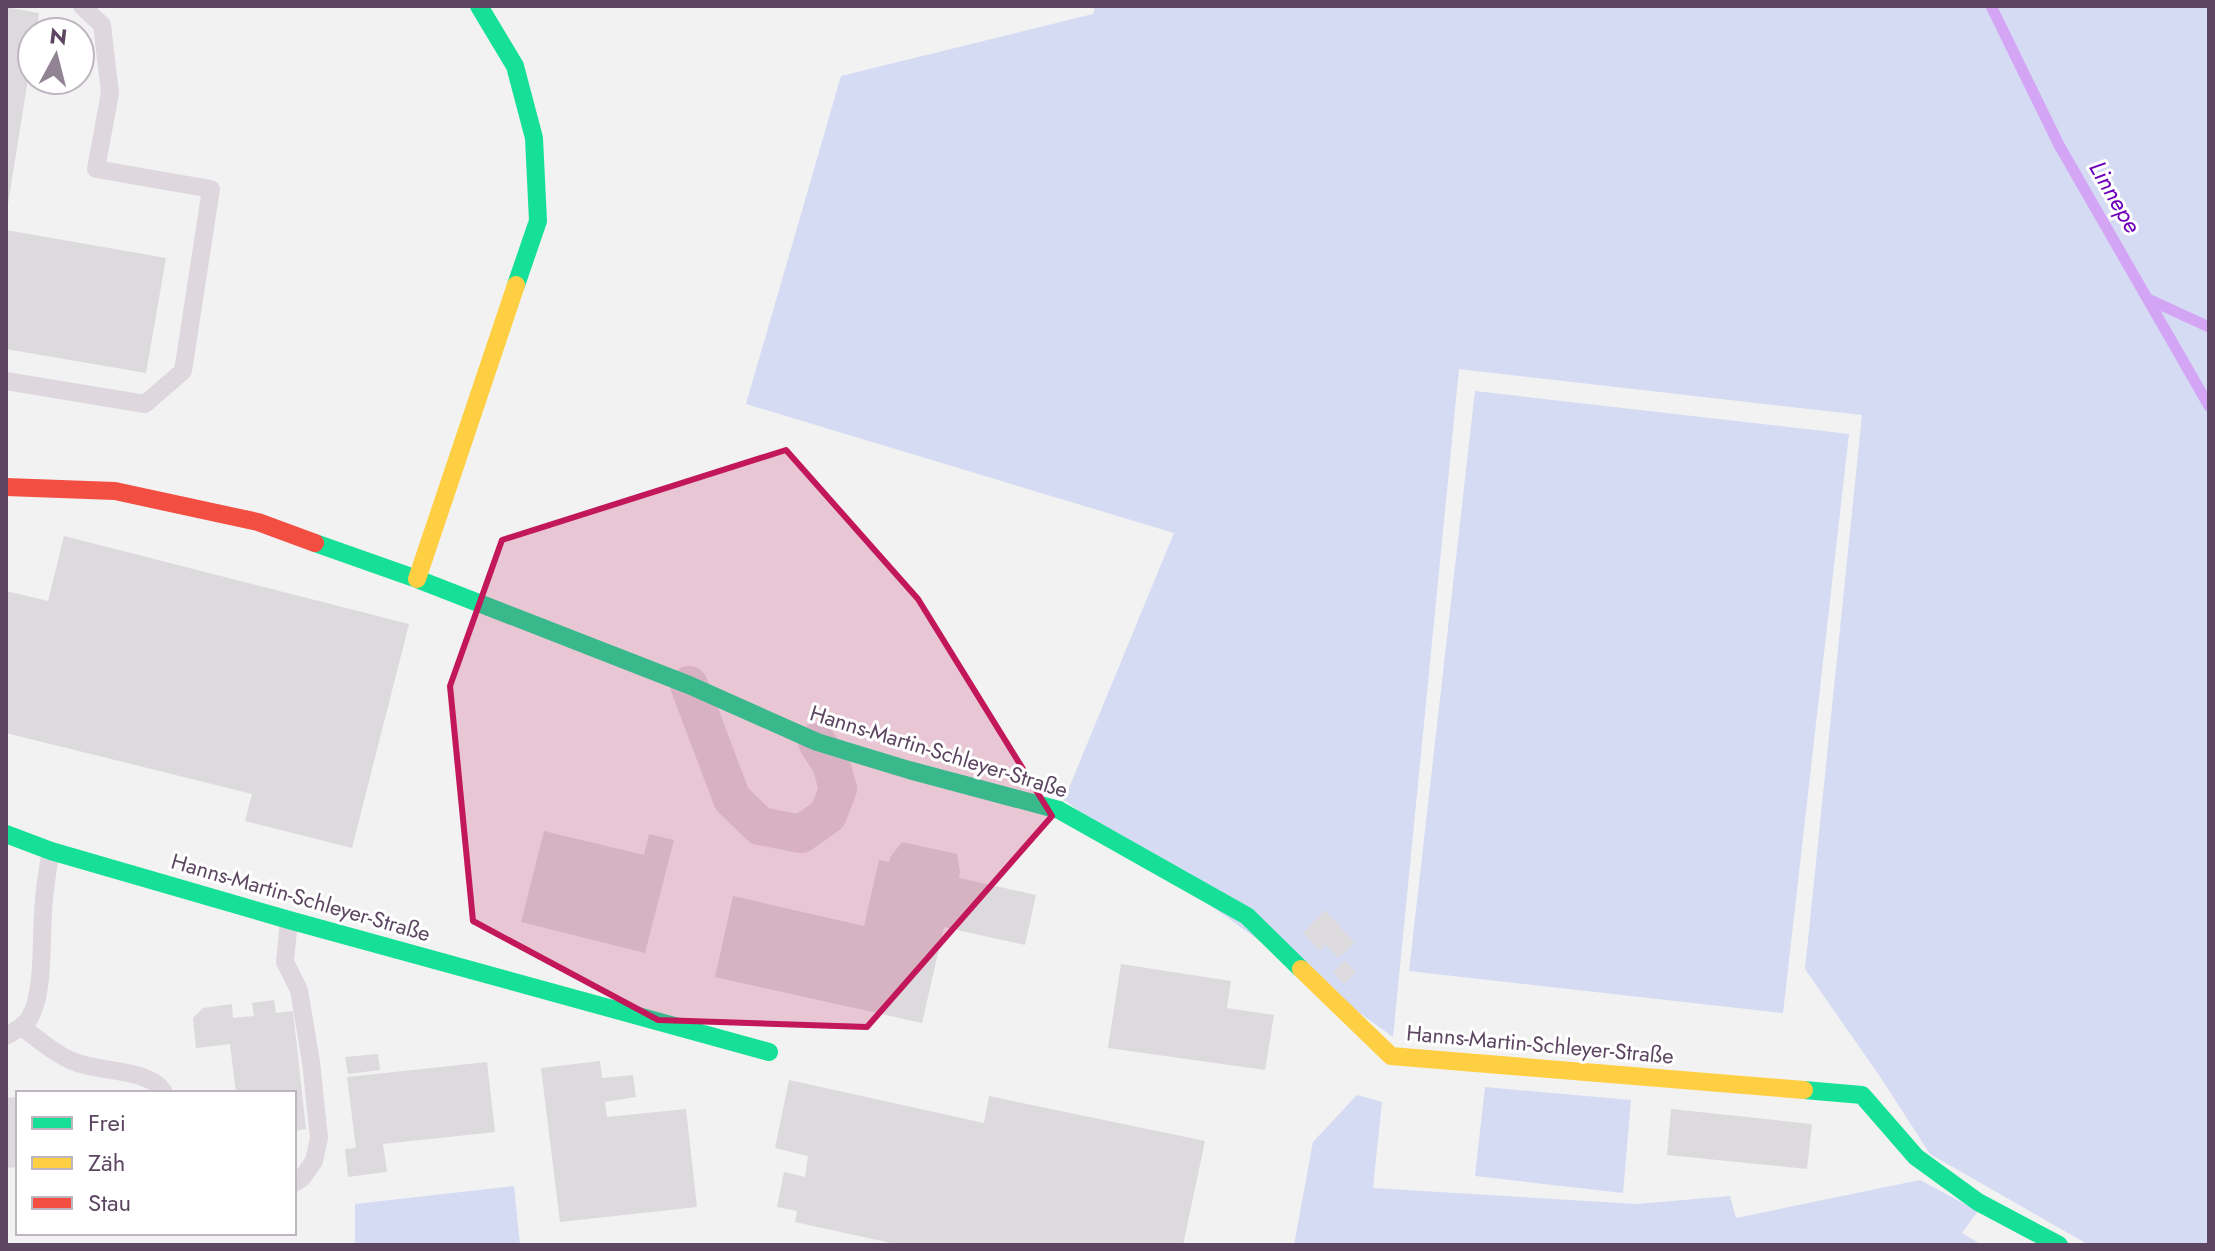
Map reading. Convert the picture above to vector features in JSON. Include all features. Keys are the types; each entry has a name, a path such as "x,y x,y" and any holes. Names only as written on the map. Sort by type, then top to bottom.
{"street":[{"path":"417,579 538,221 534,138 515,66 479,6"},
{"name":"Hanns-Martin-Schleyer-Straße","path":"6,487 115,491 258,522 417,579 689,685 817,742 1059,810 1247,916 1391,1056 1862,1095 1916,1157 1978,1202 2059,1245"},
{"path":"689,685 732,799 760,826 801,834 828,815 838,789 831,764 817,742"},
{"name":"Hanns-Martin-Schleyer-Straße","path":"6,834 51,851 289,920 769,1052"}],"lane":[{"path":"6,381 145,404 183,371 211,189 96,169 110,93 102,25 82,6"},
{"path":"51,851 45,884 42,956 35,1004 30,1018 14,1032 76,1063 145,1078 163,1091"},
{"path":"289,920 285,962 299,990 319,1138 314,1161 296,1182"}],"highlighted area":[{"path":"786,450 918,599 1052,816 867,1027 658,1020 473,921 450,686 502,540"}],"shaded area":[{"path":"1095,6 2209,6 2209,1245 2089,1245 1930,1154 1805,969 1862,415 1459,369 1393,1037 1064,800 1174,533 746,404 841,76 1093,14"},
{"path":"1475,391 1849,434 1783,1013 1409,971"},
{"path":"1485,1087 1631,1100 1623,1193 1475,1176"},
{"path":"1357,1095 1382,1102 1373,1188 1637,1204 1730,1196 1736,1218 1920,1180 1978,1211 1962,1233 1982,1245 1294,1245 1313,1142"},
{"path":"514,1186 520,1245 355,1245 355,1204"}],"building":[{"path":"6,7 39,13 39,16 16,16 16,96 25,96 6,204"},
{"path":"6,230 166,258 146,373 6,349"},
{"path":"64,536 409,624 352,848 245,821 252,794 6,733 6,591 48,601"},
{"path":"544,831 644,855 649,834 674,840 645,953 521,922"},
{"path":"902,842 957,854 959,878 1036,895 1025,945 944,927 922,1023 715,977 733,896 864,926 879,860 889,862"},
{"path":"1325,910 1355,943 1338,958 1325,944 1320,951 1303,933"},
{"path":"1345,960 1356,972 1344,984 1333,972"},
{"path":"1121,964 1231,981 1227,1008 1274,1015 1265,1070 1108,1048"},
{"path":"274,1000 276,1013 293,1011 306,1129 296,1131 296,1091 236,1091 230,1044 196,1048 193,1018 203,1008 232,1004 233,1018 254,1016 252,1003"},
{"path":"378,1054 380,1070 348,1074 345,1057"},
{"path":"600,1061 602,1078 633,1075 636,1097 605,1102 607,1117 686,1109 697,1207 560,1222 541,1068"},
{"path":"487,1062 495,1132 383,1144 387,1172 348,1177 345,1149 356,1148 347,1077"},
{"path":"789,1080 984,1123 989,1096 1205,1141 1183,1245 900,1245 795,1222 797,1211 777,1207 784,1172 805,1177 808,1156 775,1148"},
{"path":"16,1097 16,1167 6,1168 6,1098"},
{"path":"1671,1109 1812,1124 1807,1169 1667,1155"}],"waterway":[{"name":"Linnepe","path":"1991,6 2059,145 2209,406"},
{"path":"2148,299 2209,327"}],"traffic: fast":[{"path":"479,6 515,66 534,138 538,221 516,285"},
{"path":"315,543 417,579 689,685 817,742 1059,810 1247,916 1301,969"},
{"path":"6,834 51,851 289,920 769,1052"},
{"path":"1804,1090 1862,1095 1916,1157 1978,1202 2059,1245"}],"traffic: slow":[{"path":"417,579 516,285"},
{"path":"1301,969 1391,1056 1804,1090"}],"traffic: jam":[{"path":"6,487 115,491 258,522 315,543"}]}
